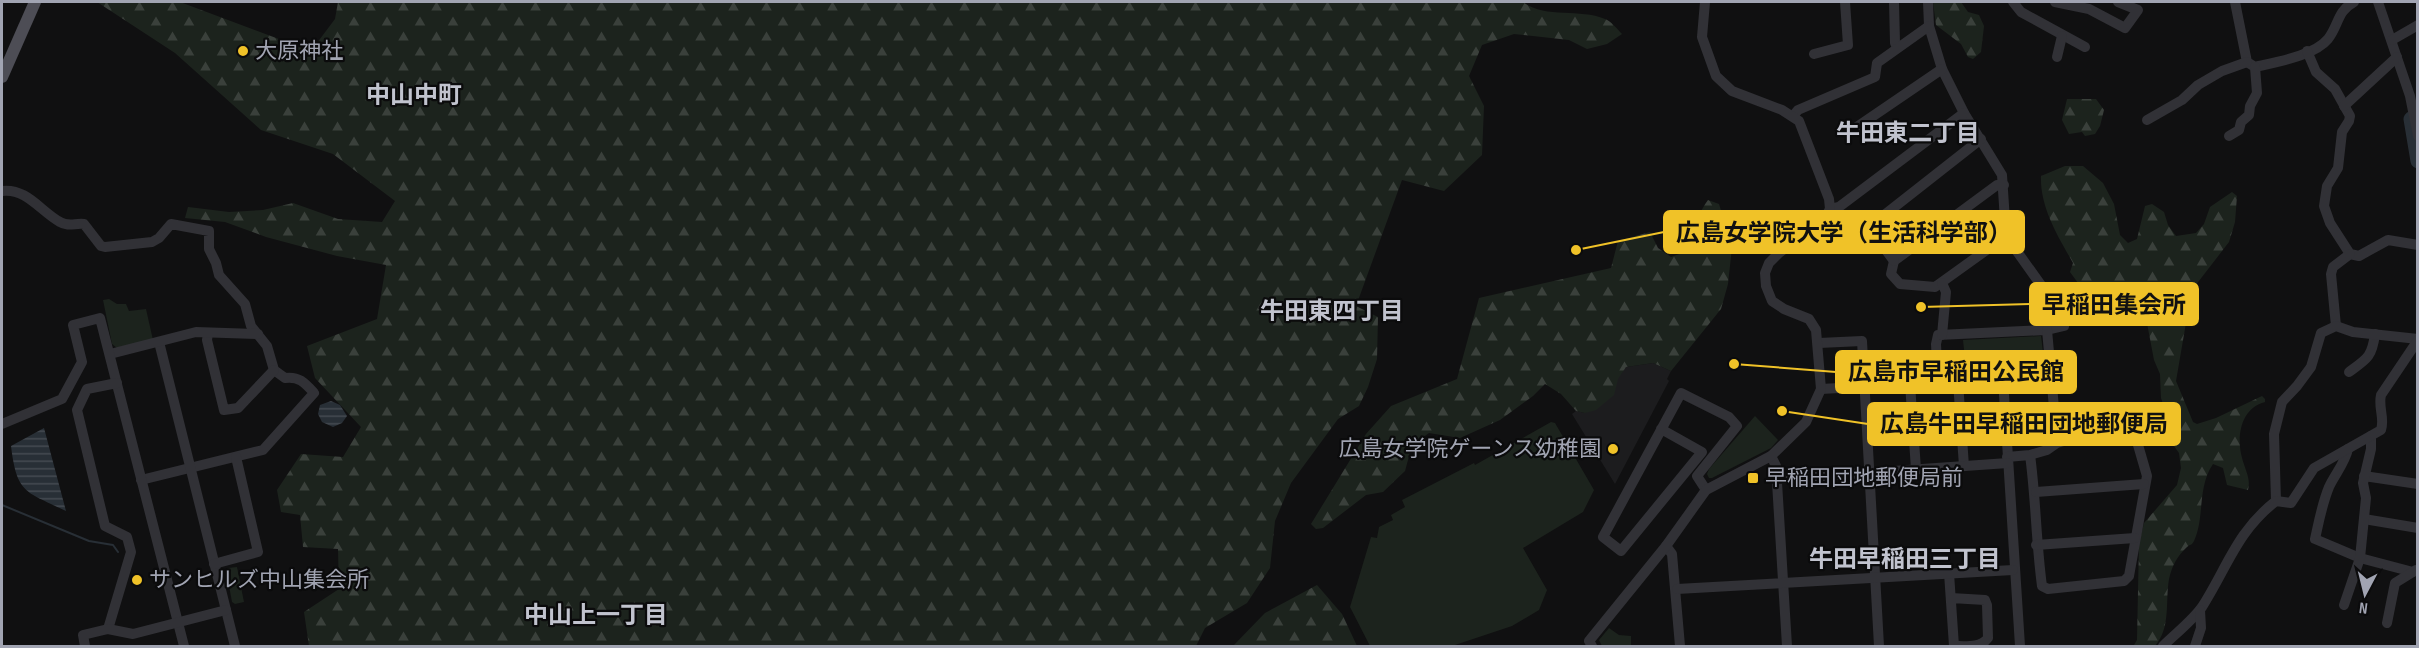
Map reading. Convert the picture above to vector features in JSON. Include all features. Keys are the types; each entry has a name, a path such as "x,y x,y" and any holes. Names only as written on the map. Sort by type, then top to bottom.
{"main road":[{"path":"2,77 35,2"}],"street":[{"path":"1592,646 1589,641 1666,546 1706,490 1772,456 1806,422 1821,389 1819,343 1816,330 1809,319 1784,309 1772,301 1766,286 1765,273 1769,263 1779,253 1825,218 1830,209 1829,199 1804,130 1793,116 1732,90 1716,76 1702,37 1705,2"},
{"path":"1814,54 1848,45 1845,2"},
{"path":"1894,2 1897,47"},
{"path":"1928,2 1929,26 1942,69 1964,113 2002,175 2007,236 2063,316 2064,326 2048,330 1938,335 1936,344 1938,383"},
{"path":"2013,2 2021,12 2085,47"},
{"path":"2055,2 2089,9 2126,28 2138,10 2118,2"},
{"path":"2229,136 2239,130 2241,122 2249,115 2250,106 2257,93 2235,2"},
{"path":"2147,120 2182,100 2198,85 2222,71 2301,56 2325,42 2344,7 2354,2"},
{"path":"2378,2 2397,57 2414,95 2418,136"},
{"path":"2392,40 2418,25"},
{"path":"1793,116 1798,110 1875,77 1877,63 1929,26"},
{"path":"2058,57 2062,36"},
{"path":"2307,51 2316,72 2335,89 2350,116 2342,132 2338,168 2327,186 2324,206 2330,223 2350,254 2359,256 2388,240 2418,245"},
{"path":"2344,106 2397,57"},
{"path":"1854,129 1942,69"},
{"path":"1830,209 1839,207 1964,113"},
{"path":"1894,261 1869,227 1981,139"},
{"path":"2004,185 1997,185 1894,261 1891,274 1900,284 1935,288 2007,236"},
{"path":"2,191 13,189 23,194 61,223 84,224 100,246 105,247 152,242 159,238 171,224 176,223 209,231 209,249 219,274 245,304 251,326 267,346 274,370 285,378 302,380 314,393 263,450 141,480"},
{"path":"2336,326 2331,274 2333,267 2350,254"},
{"path":"1942,283 1946,292 1942,335"},
{"path":"2,424 62,399 82,363 73,325 100,318 184,646"},
{"path":"2163,646 2200,610 2240,537 2276,501 2274,435 2282,402 2298,386 2311,366 2321,333 2336,326 2353,332 2418,340 2381,395 2379,403 2384,422 2381,430 2314,468 2291,502 2276,501"},
{"path":"2006,431 2047,429 2053,425 2055,419 2048,330"},
{"path":"110,354 196,332 258,334"},
{"path":"208,333 207,340 224,410 238,408 274,370"},
{"path":"2349,372 2368,358 2373,349 2375,334"},
{"path":"1819,343 1862,341 1879,646"},
{"path":"159,342 235,646"},
{"path":"1821,389 1958,382 2051,374"},
{"path":"2003,379 2013,570 2020,646"},
{"path":"108,629 131,552 127,537 105,525 77,410 87,389 117,382"},
{"path":"1958,382 1964,466"},
{"path":"1910,384 1916,469"},
{"path":"1660,429 1701,452 1621,551 1603,537 1660,429 1681,393 1729,417 1737,426 1697,476 1706,490"},
{"path":"1776,479 1964,466 2008,460 2047,450 2057,443 2079,436 2136,438 2147,476 2144,484 2145,498 2129,576 2124,581 2048,589 2042,586 2037,545 2036,492 2030,455"},
{"path":"2344,605 2360,558 2366,498 2363,483 2371,449 2371,436"},
{"path":"2348,449 2346,459 2330,485 2322,505 2316,538 2360,558 2415,570"},
{"path":"1772,456 1776,466 1787,646"},
{"path":"214,564 258,552 236,457"},
{"path":"2364,476 2418,484"},
{"path":"2036,492 2144,484"},
{"path":"2364,519 2418,528"},
{"path":"2037,545 2135,538"},
{"path":"1666,546 1672,554 1677,589 1680,646"},
{"path":"1677,589 2013,570"},
{"path":"2387,623 2395,583 2415,570"},
{"path":"1949,573 1954,646 1982,645 1988,638 1985,600 1951,598"},
{"path":"86,646 83,635 108,629 133,634 226,610"},
{"path":"2195,646 2201,628 2200,610"},
{"path":"133,634 136,646"}],"shaded area":[{"name":"広島女学院ゲーンス幼稚園","path":"1653,363 1671,371 1667,379 1669,381 1615,484 1572,414 1576,411 1585,413 1613,395 1617,379 1626,367"},
{"path":"331,401 340,405 347,416 342,423 333,427 322,422 318,414 320,405"},
{"path":"44,428 66,511 25,489 16,474 11,446"}],"green space":[{"path":"97,2 180,2 311,51 335,19 338,2 1523,2 1541,10 1584,14 1605,19 1622,34 1607,44 1587,49 1569,40 1514,34 1482,45 1469,76 1484,106 1482,155 1444,191 1402,180 1356,306 1378,317 1377,359 1368,387 1359,406 1338,419 1291,483 1275,521 1270,568 1247,603 1205,628 1196,646 309,646 304,612 339,589 338,549 303,547 300,515 281,512 277,490 301,454 343,457 361,427 315,378 307,346 377,319 386,265 337,256 266,237 225,222 185,218 188,207 229,212 263,210 293,203 338,219 382,222 395,201 333,154 261,130 175,53"},
{"path":"1933,2 1961,2 1968,12 1979,15 1984,26 1981,52 1973,59 1968,57 1961,44 1936,25"},
{"path":"2067,99 2096,99 2104,110 2100,126 2095,134 2085,136 2082,132 2069,134 2062,120"},
{"path":"2065,166 2083,166 2103,183 2114,204 2120,235 2128,243 2137,239 2145,206 2152,204 2164,212 2168,225 2176,236 2196,233 2204,224 2210,207 2232,192 2237,196 2235,222 2229,242 2185,299 2188,311 2176,381 2193,422 2197,424 2216,418 2262,396 2265,402 2250,410 2240,432 2240,450 2248,478 2248,490 2227,485 2223,468 2213,464 2208,473 2197,532 2193,543 2180,554 2172,570 2165,623 2155,646 2122,646 2134,645 2137,640 2139,543 2144,523 2177,485 2181,468 2179,453 2164,432 2169,421 2161,398 2160,374 2154,360 2143,310 2130,306 2104,306 2081,287 2070,272 2073,263 2051,221 2041,188 2041,176"},
{"path":"1708,200 1719,204 1732,247 1728,284 1721,309 1671,371 1653,363 1626,367 1618,379 1614,395 1596,410 1585,413 1576,411 1561,394 1545,384 1533,396 1500,420 1460,438 1429,433 1412,445 1405,471 1383,492 1366,495 1323,528 1316,529 1311,524 1366,434 1391,406 1457,379 1479,298 1611,268 1618,241 1650,232 1658,248 1671,257 1685,252 1700,213"},
{"path":"109,299 117,304 126,304 129,311 146,309 153,340 117,348 112,344 103,300"},
{"path":"2041,336 2045,369 1967,377 1963,340"},
{"path":"1755,416 1778,440 1771,448 1709,478 1707,474 1709,469"},
{"path":"1551,422 1555,423 1594,490 1583,512 1523,548 1547,590 1539,610 1512,626 1452,646 1370,646 1350,607 1371,537 1377,538 1379,527 1393,520 1391,515 1405,507 1402,500 1474,463 1475,465"},
{"path":"237,567 244,602 235,604 232,602 226,570"},
{"path":"1317,585 1342,614 1357,646 1233,646 1265,613"},
{"path":"1609,628 1619,635 1631,636 1631,646 1602,646 1599,640"}],"waterway":[{"path":"2411,119 2418,161"},
{"path":"2,505 89,541 113,545 118,552"}],"place":[{"name":"大原神社","path":"243,51"},
{"name":"広島女学院大学（生活科学部）","path":"1576,250"},
{"name":"早稲田集会所","path":"1921,307"},
{"name":"広島市早稲田公民館","path":"1734,364"},
{"name":"広島牛田早稲田団地郵便局","path":"1782,411"},
{"name":"広島女学院ゲーンス幼稚園","path":"1613,449"},
{"name":"早稲田団地郵便局前","path":"1753,478"},
{"name":"サンヒルズ中山集会所","path":"137,580"}],"district":[{"name":"中山中町","path":"414,95"},
{"name":"牛田東二丁目","path":"1908,133"},
{"name":"牛田東四丁目","path":"1332,311"},
{"name":"牛田早稲田三丁目","path":"1905,559"},
{"name":"中山上一丁目","path":"596,615"}]}
